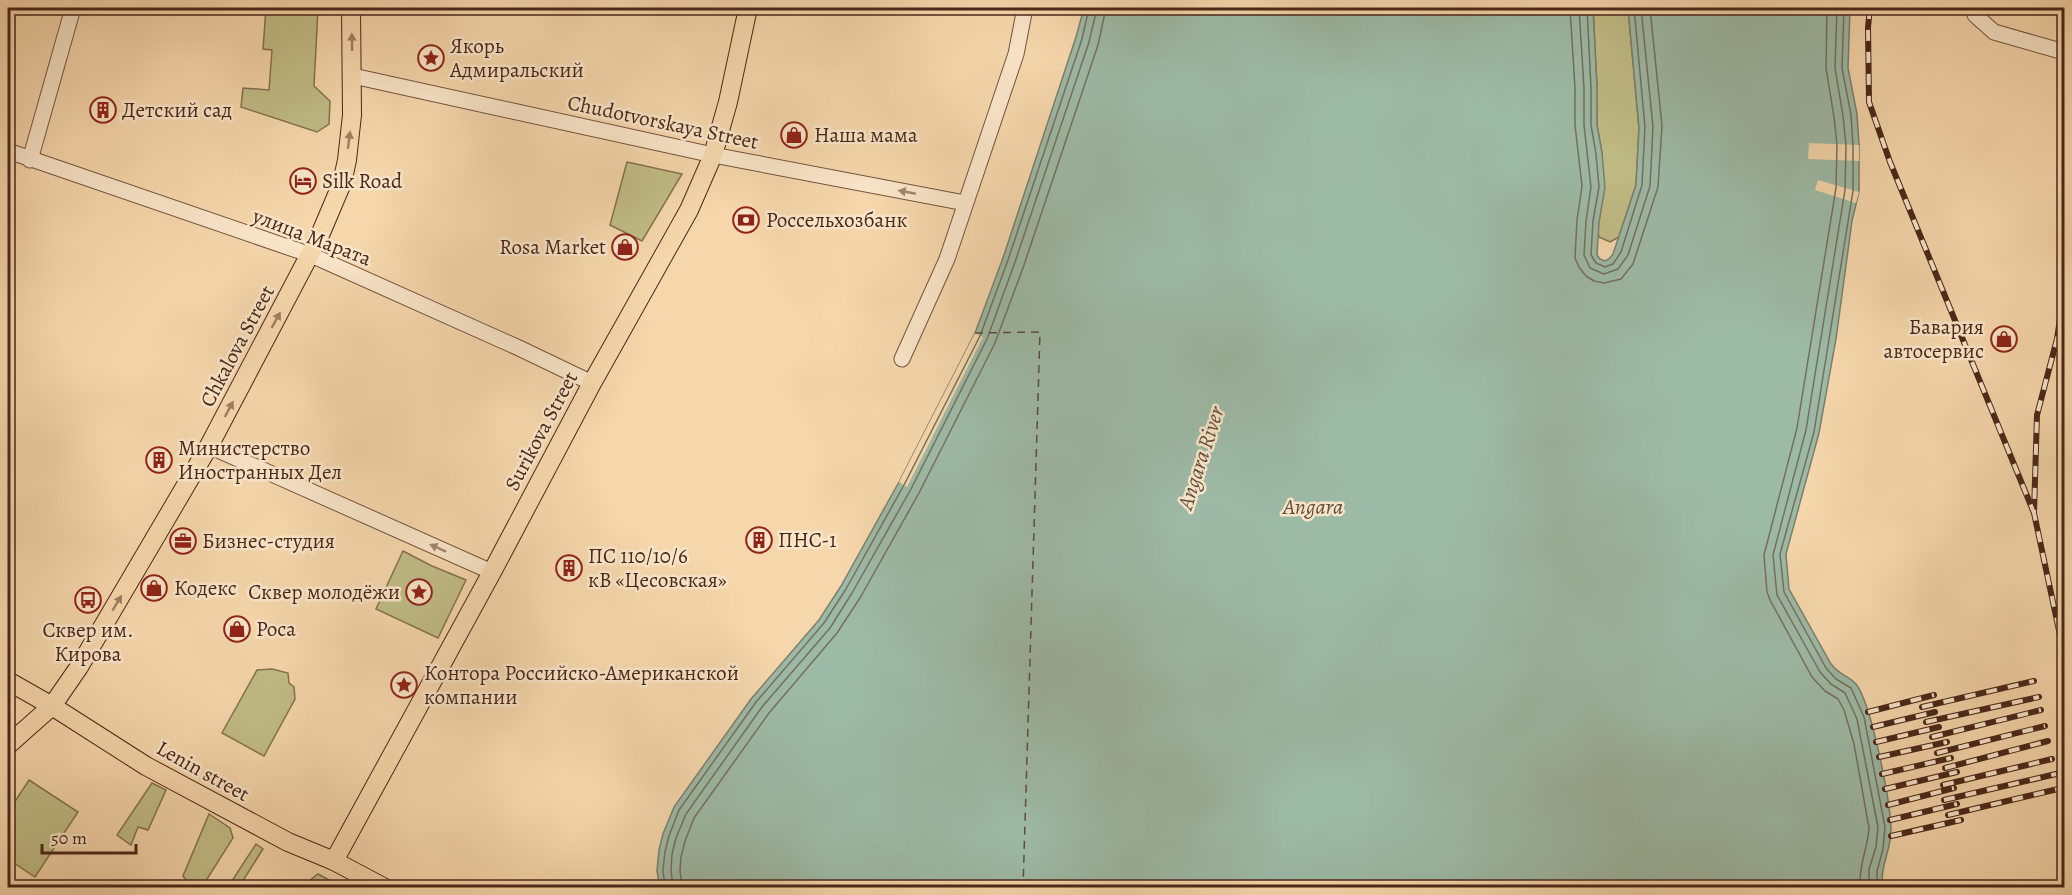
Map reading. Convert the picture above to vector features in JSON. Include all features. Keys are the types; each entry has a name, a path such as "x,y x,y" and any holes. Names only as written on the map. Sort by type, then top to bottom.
{"main road":[{"name":"Chkalova Street","path":"8,745 52,706 79,667 209,446 311,255 342,183 347,160 352,115 351,8"},
{"name":"Surikova Street","path":"334,861 592,383 690,210 713,155 728,102 748,8"},
{"name":"Lenin street","path":"8,681 146,766 288,842 334,861 385,888"}],"street":[{"path":"30,160 73,8"},
{"path":"902,359 947,259 1016,54 1025,8"},
{"path":"1975,8 1975,15 1994,32 2064,52"},
{"name":"Chudotvorskaya Street","path":"353,76 713,155 965,203"},
{"name":"улица Марата","path":"8,152 311,255 592,383"},
{"path":"209,446 492,572"}],"shaded area":[{"path":"266,8 318,8 314,86 330,101 329,124 317,132 241,107 243,88 269,90 272,50 263,49"},
{"path":"1593,8 1628,8 1639,128 1636,185 1619,237 1610,242 1599,237 1598,231 1602,153 1597,125"},
{"path":"627,162 682,174 642,241 610,225"},
{"path":"403,551 466,580 438,638 376,609"},
{"path":"272,669 288,673 289,683 294,687 295,699 264,756 222,733 257,670"},
{"path":"29,780 78,812 35,877 11,861 15,855 8,850 8,812"},
{"path":"152,783 166,790 148,830 138,827 131,845 117,835"},
{"path":"209,814 230,828 233,838 202,887 196,887 183,876"},
{"path":"256,844 263,849 239,887 228,887"},
{"path":"318,874 342,887 301,887"}],"water":[{"name":"Angara","path":"1084,8 1593,8 1597,125 1605,188 1599,222 1597,255 1605,261 1613,254 1636,185 1639,128 1628,8 1850,8 1848,68 1857,114 1859,192 1852,221 1836,339 1819,433 1786,554 1789,589 1831,664 1856,684 1874,732 1884,776 1891,828 1883,872 1883,887 660,888 657,871 659,850 674,807 751,699 819,620 841,586 899,482 975,333 1003,258"}],"pier":[{"path":"1809,143 1859,145 1859,161 1808,159"},
{"path":"1818,180 1859,192 1856,203 1815,190"},
{"path":"975,333 983,337 907,487 899,482"}],"ferry route":[{"path":"975,333 1040,332 1023,888"}],"railway":[{"path":"1870,8 1869,102 1890,162 2034,513"},
{"path":"2064,293 2057,339 2037,415 2034,513 2064,654"},
{"path":"1922,707 2034,681"},
{"path":"1868,712 1934,695"},
{"path":"1926,722 2039,697"},
{"path":"1932,737 2041,710"},
{"path":"1873,727 1935,712"},
{"path":"1937,753 2045,726"},
{"path":"1876,742 1939,727"},
{"path":"1945,768 2048,741"},
{"path":"1879,757 1947,742"},
{"path":"1882,774 1951,758"},
{"path":"1943,785 2052,759"},
{"path":"1885,789 1957,772"},
{"path":"1944,800 2056,774"},
{"path":"1888,805 1954,788"},
{"path":"1948,815 2058,789"},
{"path":"1890,820 1957,804"},
{"path":"1891,836 1961,820"}],"place":[{"name":"Якорь Адмиральский","path":"431,58"},
{"name":"Детский сад","path":"103,110"},
{"name":"Наша мама","path":"794,135"},
{"name":"Silk Road","path":"303,181"},
{"name":"Россельхозбанк","path":"746,220"},
{"name":"Rosa Market","path":"625,247"},
{"name":"Бавария автосервис","path":"2004,339"},
{"name":"Министерство Иностранных Дел","path":"159,460"},
{"name":"ПНС-1","path":"759,540"},
{"name":"Бизнес-студия","path":"183,541"},
{"name":"ПС 110/10/6 кВ «Цесовская»","path":"569,568"},
{"name":"Кодекс","path":"154,588"},
{"name":"Сквер молодёжи","path":"419,592"},
{"name":"Сквер им. Кирова","path":"88,600"},
{"name":"Роса","path":"237,629"},
{"name":"Контора Российско-Американской компании","path":"404,685"}],"water label":[{"name":"Angara River","path":"1201,458"}]}
